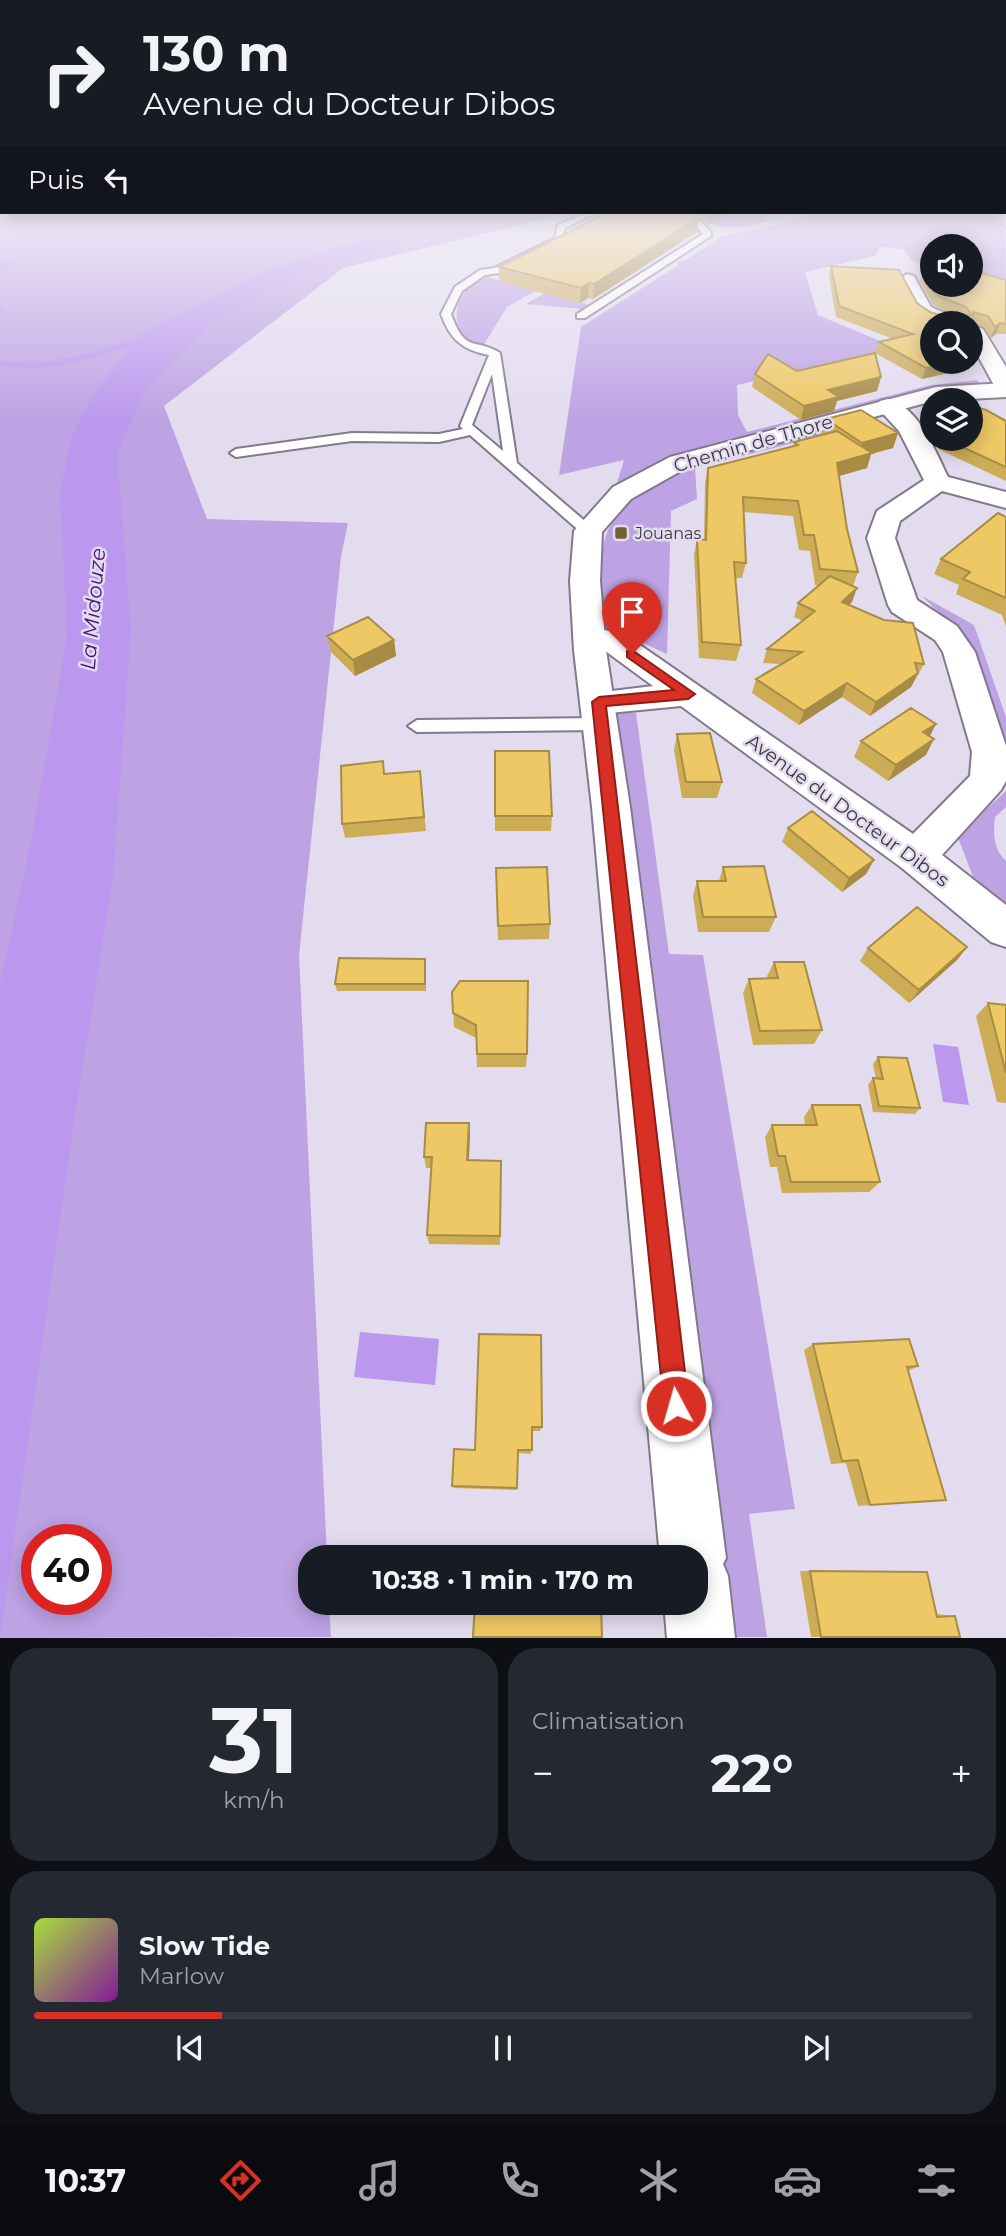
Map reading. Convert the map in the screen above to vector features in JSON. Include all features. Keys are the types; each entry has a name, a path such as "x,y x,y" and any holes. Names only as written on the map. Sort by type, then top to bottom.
{"street":[{"path":"907,280 923,311"},
{"path":"983,346 1006,389"},
{"name":"Chemin de Thore","path":"588,531 622,493 679,462 936,394 1006,389"},
{"path":"888,406 897,412 910,430 938,482 1006,500"},
{"path":"916,857 988,780 990,752 959,652 946,633 903,605 881,538 887,517 938,482"},
{"path":"588,531 585,550 589,637 600,713 692,1545"},
{"name":"Avenue du Docteur Dibos","path":"589,637 613,641 916,857 1006,929"},
{"path":"600,713 688,694"},
{"path":"699,1615 701,1637"}],"lane":[{"path":"495,353 471,350 452,332 446,314 458,289 483,272 501,268"},
{"path":"581,316 655,268"},
{"path":"495,353 466,426 588,531"},
{"path":"495,353 511,463"},
{"path":"236,453 352,437 439,438 473,431"},
{"path":"416,726 600,713"}],"shaded area":[{"path":"0,268 342,268 164,406 207,519 348,523 341,557 299,955 326,1545 298,1545 298,1615 330,1615 331,1637 0,1638"},
{"path":"673,268 821,268 805,272 818,315 885,343 887,350 737,385 738,415 747,432 931,385 977,380 981,384 920,388 920,394 690,455 615,490 624,460 559,475 581,327"},
{"path":"983,268 1006,268 1006,289 983,282"},
{"path":"488,277 535,291 507,307 483,346 466,337 458,322 457,313 458,305 468,288"},
{"path":"545,293 587,304 583,309 526,304"},
{"path":"859,421 864,425 695,468 697,499 671,511 667,654 602,624 600,577 607,532 623,505 641,490 698,464"},
{"path":"922,596 974,625 1006,717 1006,744 975,652"},
{"path":"615,712 636,713 669,954 703,955 795,1509 749,1514 767,1637 726,1637"},
{"path":"1006,791 1006,807 995,817 994,829 996,846 1006,861 1006,910 975,882 957,835"}],"water":[{"name":"La Midouze","path":"274,268 329,268 272,289 205,328 171,361 144,393 117,453 131,629 113,878 76,1108 0,1637 0,984 31,842 67,637 60,492 71,439 92,396 145,330"},
{"path":"933,1044 958,1047 969,1105 943,1102"},
{"path":"360,1332 439,1339 435,1385 354,1377"}],"building":[{"path":"505,268 619,268 594,284 589,283 581,288"},
{"path":"831,268 899,270 917,303 929,311 920,311 920,365 879,342 913,334 839,306"},
{"path":"983,273 1006,280 1006,324 1000,323 995,327 988,316 983,315 983,311 969,311 966,307 941,297 983,297"},
{"path":"875,353 881,377 828,390 839,397 804,406 755,374 768,354 797,371"},
{"path":"983,409 1006,421 1006,467 971,451 983,451"},
{"path":"861,410 898,433 862,443 826,419"},
{"path":"837,431 872,453 837,463 847,529 858,572 820,569 814,535 804,535 798,501 743,497 746,563 734,562 741,645 702,642 697,539 706,540 708,468 798,445 794,442"},
{"path":"998,513 1006,517 1006,598 963,579 970,572 941,559"},
{"path":"830,576 857,588 842,602 884,620 913,623 924,664 915,663 918,673 876,702 847,683 804,711 756,679 802,652 767,649 815,611 798,603"},
{"path":"368,617 394,640 353,660 327,636"},
{"path":"911,708 936,724 923,732 934,739 896,765 861,741"},
{"path":"710,733 722,782 686,782 677,734"},
{"path":"495,751 549,751 552,816 495,816"},
{"path":"383,761 384,774 420,771 424,817 342,824 341,766"},
{"path":"812,811 874,860 849,878 788,828"},
{"path":"764,866 776,917 703,917 697,881 726,881 723,867"},
{"path":"547,867 550,924 498,926 496,868"},
{"path":"917,907 967,947 919,990 868,948"},
{"path":"339,958 425,959 425,984 335,984"},
{"path":"774,962 804,962 822,1030 760,1031 749,979 778,978"},
{"path":"460,981 528,981 527,1054 477,1054 476,1025 453,1013 452,992"},
{"path":"988,1003 1006,1005 1006,1073"},
{"path":"878,1057 907,1058 920,1108 879,1106 873,1078 883,1079"},
{"path":"812,1105 860,1105 880,1182 791,1182 785,1156 778,1156 772,1125 817,1125"},
{"path":"426,1123 469,1123 467,1160 501,1161 500,1236 427,1235 432,1157 424,1157"},
{"path":"479,1334 541,1335 542,1427 532,1427 532,1450 518,1450 517,1488 452,1486 454,1449 475,1450"},
{"path":"909,1339 918,1366 907,1367 946,1500 870,1505 858,1460 842,1461 813,1344"},
{"path":"810,1571 927,1572 937,1617 955,1616 960,1637 821,1637"},
{"path":"474,1615 601,1615 602,1637 473,1637"}],"waterway":[{"path":"0,363 38,365 74,360 147,338"}],"place":[{"name":"Jouanas","path":"621,533"}],"route":[{"path":"632,654 688,694 599,702 676,1406"}]}
